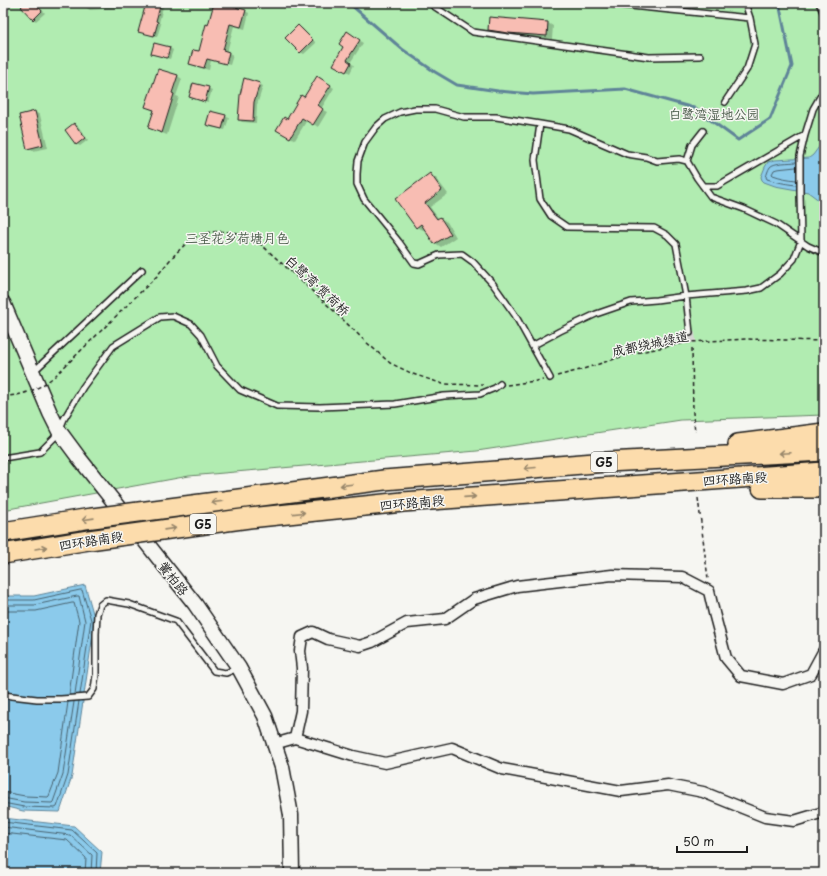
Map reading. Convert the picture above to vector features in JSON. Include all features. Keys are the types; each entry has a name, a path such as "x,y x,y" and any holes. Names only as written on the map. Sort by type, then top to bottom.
{"highway":[{"path":"550,467 824,433"},
{"name":"四环路南段","path":"3,532 85,519 384,480 607,462 824,451"},
{"name":"四环路南段","path":"3,554 89,540 249,518 403,502 824,472"},
{"path":"610,487 824,488"}],"street":[{"name":"黉柏路","path":"3,303 59,431 195,604 239,668 265,716 282,767 291,815 292,873"},
{"path":"294,738 301,711 302,668 300,651 302,637 313,632 328,638 360,646 372,642 407,623 445,619 474,599 517,586 612,575 682,577 709,591 726,658 741,676 783,684 811,674 824,650"},
{"path":"274,744 294,738 354,756 384,763 452,748 502,769 621,791 668,786 703,792 765,817 794,821 824,812"}],"lane":[{"path":"429,3 473,32 649,57 700,56"},
{"path":"601,3 750,18"},
{"path":"725,102 747,69 756,44 745,3"},
{"path":"820,3 824,14"},
{"path":"532,346 596,314 631,302 747,291 761,288 780,274 794,259 802,241 800,156 813,109 824,90"},
{"path":"550,378 515,315 493,284 473,262 462,254 439,255 419,264 414,263 364,199 357,184 358,161 365,142 376,127 385,119 400,112 415,109 435,109 464,117 496,117 569,129 627,154 646,157 657,161 679,158 687,160 697,178 711,197 744,209 776,224 808,246 824,253"},
{"path":"540,124 535,160 540,199 551,216 567,227 654,228 667,235 676,244 686,296 690,333"},
{"path":"687,160 692,145 703,131"},
{"path":"703,186 717,186 805,135"},
{"path":"32,372 142,270"},
{"path":"3,458 40,452 59,431 64,419 83,387 113,346 160,317 173,316 191,324 200,335 217,366 240,390 277,406 320,407 395,404 444,396 480,394 495,388 500,384"},
{"path":"3,695 37,699 88,697 94,689 96,675 97,614 100,605 106,600 128,604 176,621 214,671 226,673 239,668"}],"path":[{"name":"白鹭湾·赏荷桥","path":"3,396 12,396 29,392 44,385 157,276 180,248 200,234 220,231 238,232 253,237 390,363 413,374 443,384 483,385"},
{"name":"成都绕城绿道","path":"483,385 508,385 538,381 580,370 630,354 690,342 747,339 824,341"},
{"path":"692,348 696,432"},
{"path":"698,498 709,591"}],"green space":[{"name":"三圣花乡荷塘月色","path":"3,3 824,3 824,415 681,420 477,451 189,476 3,510"}],"water":[{"path":"824,140 824,204 808,192 775,186 762,180 761,177 768,162 775,160 809,158"},
{"path":"85,585 95,620 72,776 60,812 23,811 3,806 3,596 34,596"},
{"path":"3,818 74,826 102,852 100,873 3,873"}],"building":[{"path":"25,3 35,3 42,11 33,20 21,7"},
{"path":"146,3 161,3 154,36 138,32"},
{"path":"214,3 221,3 246,10 241,27 230,24 223,50 229,52 226,64 207,59 204,68 189,64 193,50 199,51 206,24 208,25"},
{"path":"489,17 548,22 547,36 488,30"},
{"path":"298,25 313,40 300,53 285,38"},
{"path":"347,31 360,40 347,60 351,63 346,72 333,65 343,47 339,44"},
{"path":"154,43 170,47 167,58 151,54"},
{"path":"158,69 178,75 162,133 148,128 154,110 145,107"},
{"path":"317,76 331,85 318,105 323,109 313,125 302,118 290,138 276,130 284,117 287,119 301,95 304,97"},
{"path":"244,78 260,83 254,102 253,121 238,120 240,95"},
{"path":"193,83 209,87 205,102 189,97"},
{"path":"35,111 43,145 27,149 19,115"},
{"path":"210,111 226,115 222,129 206,125"},
{"path":"74,123 85,138 76,145 65,130"},
{"path":"430,173 442,190 425,203 437,219 440,217 451,234 434,244 421,224 416,228 395,199"}],"waterway":[{"path":"349,3 402,49 457,85 533,94 625,89 694,108 738,140 770,119 792,66 779,3"}],"tunnel":[{"path":"690,333 692,348"}],"park label":[{"name":"白鹭湾湿地公园","path":"714,113"}]}
